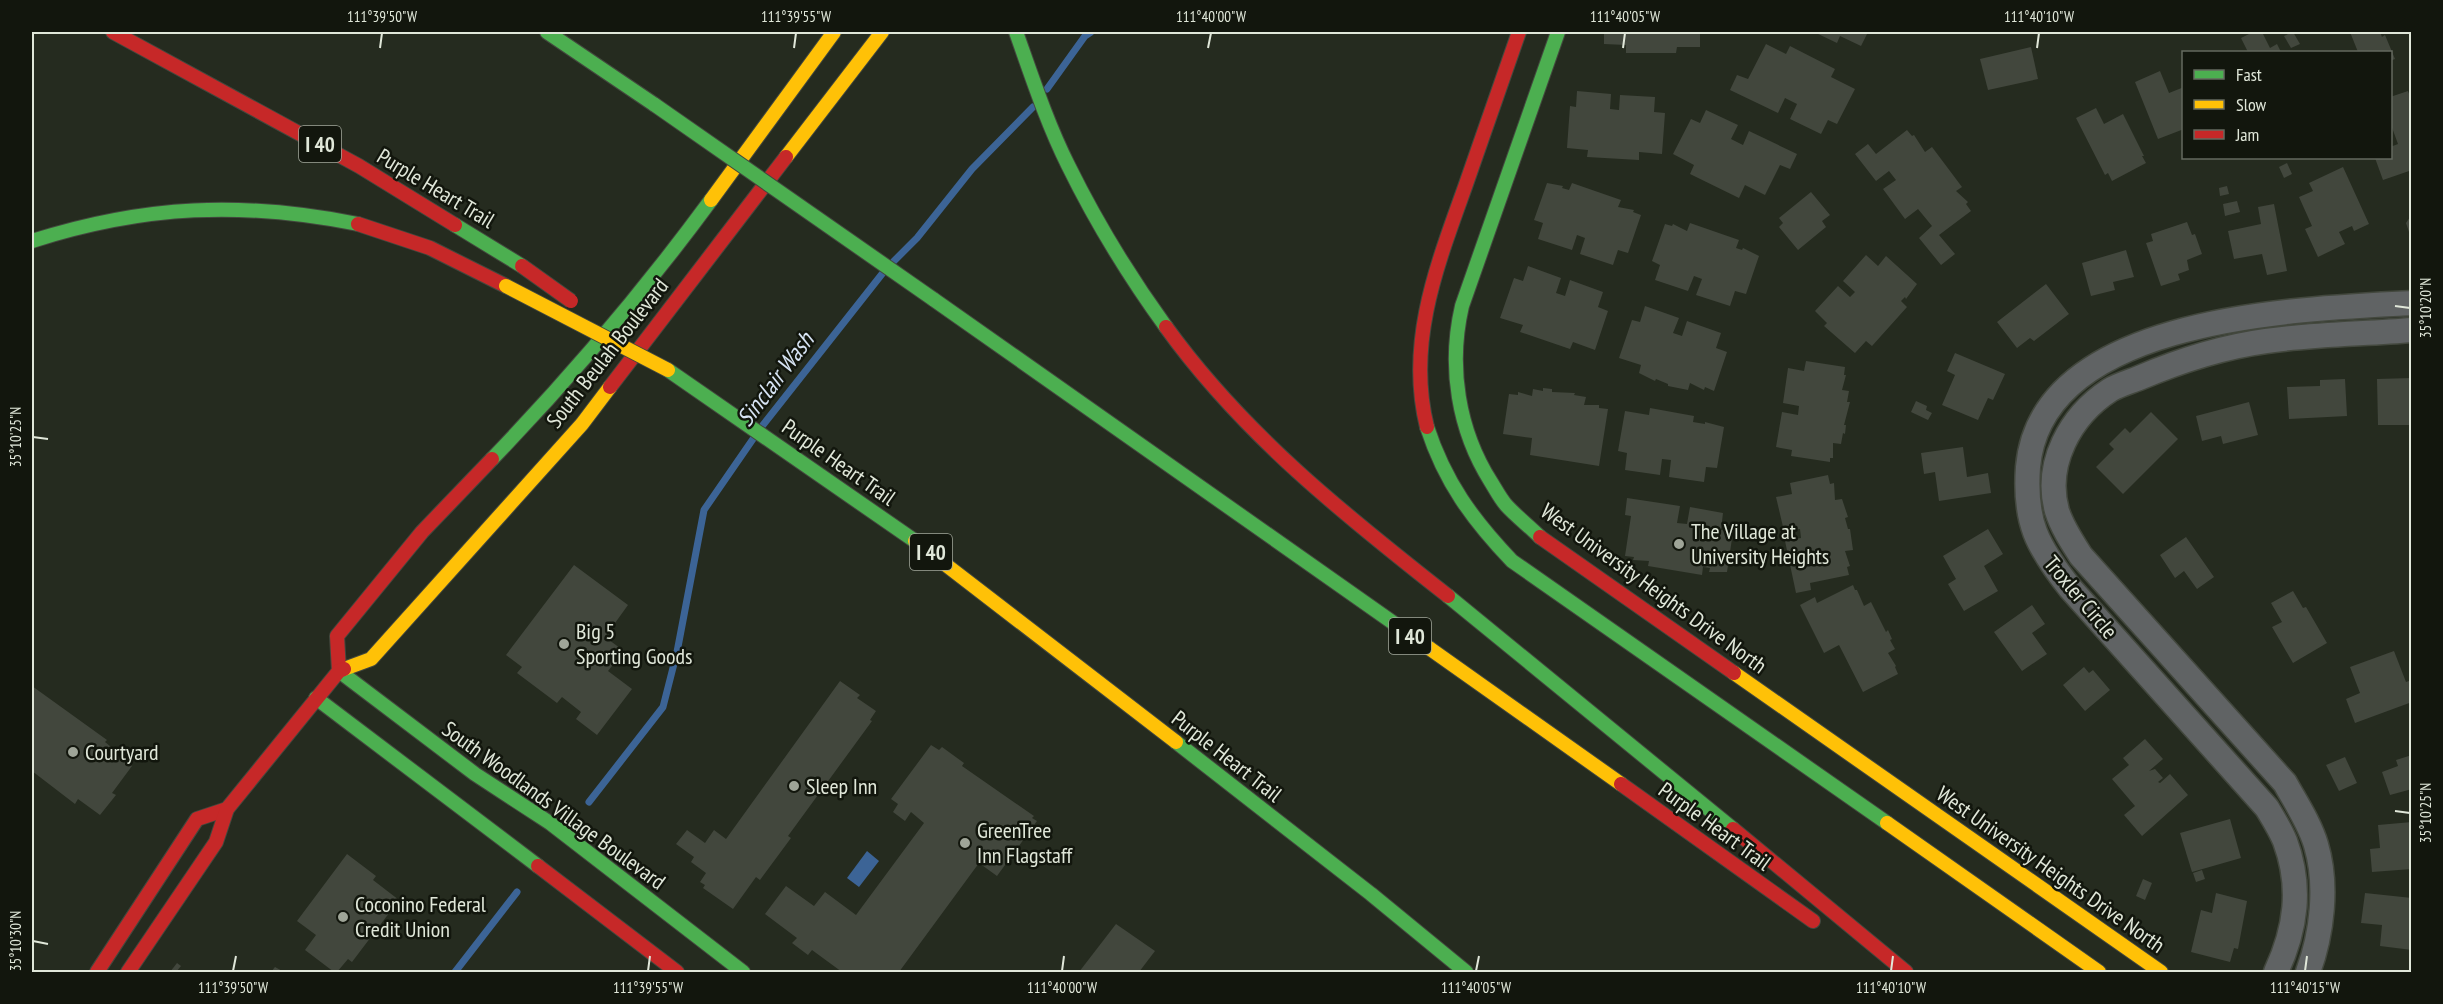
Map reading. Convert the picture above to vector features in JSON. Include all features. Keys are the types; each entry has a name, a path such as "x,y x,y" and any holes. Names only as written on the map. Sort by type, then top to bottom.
{"main road":[{"name":"Purple Heart Trail","path":"113,32 359,166 522,266 931,552 1371,894 1466,972"},
{"name":"Purple Heart Trail","path":"547,32 933,299 1820,926"},
{"name":"South Beulah Boulevard","path":"339,671 337,636 422,532 546,403 676,248 834,32"},
{"name":"South Beulah Boulevard","path":"128,972 216,842 227,809 316,698 339,671 371,659 582,424 882,32"},
{"path":"1016,32 1033,88 1052,134 1090,212 1151,308 1183,350 1267,443 1322,494 1906,972"},
{"path":"1520,32 1442,253 1422,325 1419,350 1424,417 1437,460 1452,489 1489,539 1512,561 2099,972"},
{"name":"West University Heights Drive North","path":"1558,32 1470,281 1456,331 1455,358 1461,417 1478,462 1505,504 1540,537 2161,972"},
{"path":"32,241 78,226 153,213 225,209 288,212 366,226 439,251 668,370"},
{"name":"South Woodlands Village Boulevard","path":"339,671 475,774 550,823 625,888 743,972"},
{"path":"316,698 611,916 677,972"},
{"path":"97,972 197,819 227,809"}],"street":[{"name":"Troxler Circle","path":"2276,972 2289,944 2295,913 2294,877 2285,840 2267,808 2050,563 2038,543 2031,518 2028,497 2029,457 2043,416 2055,400 2086,370 2109,357 2171,335 2234,319 2317,309 2412,303"},
{"name":"Troxler Circle","path":"2308,972 2314,957 2321,917 2322,878 2316,845 2301,811 2285,783 2081,556 2057,512 2054,474 2060,451 2070,428 2087,408 2111,389 2170,365 2227,348 2266,341 2412,330"}],"water":[{"path":"867,851 879,861 859,887 847,878"}],"building":[{"path":"1604,32 1700,32 1700,47 1677,47 1676,53 1626,53 1626,45 1604,44"},
{"path":"1814,32 1868,32 1861,46 1840,36 1837,43"},
{"path":"2011,32 2011,34 1993,33"},
{"path":"2253,32 2262,32 2270,48 2277,44 2280,51 2248,51 2241,38"},
{"path":"2293,32 2300,44 2291,48 2284,36"},
{"path":"2350,32 2380,32 2382,37 2385,35 2392,51 2358,51"},
{"path":"1766,44 1786,54 1790,46 1835,69 1831,77 1855,89 1837,124 1828,120 1821,134 1790,119 1797,104 1785,98 1778,113 1730,90 1737,75 1748,79"},
{"path":"2031,47 2038,79 1988,90 1980,59"},
{"path":"2160,71 2169,93 2182,88 2182,130 2158,139 2135,82"},
{"path":"1577,91 1611,94 1610,109 1619,110 1620,95 1655,97 1654,112 1665,113 1662,154 1639,152 1639,160 1587,157 1588,150 1567,148 1570,106 1576,107"},
{"path":"2408,91 2412,101 2412,170 2383,180 2375,159 2392,159 2392,146 2398,144 2392,128 2392,96"},
{"path":"2096,108 2104,124 2123,114 2146,163 2112,181 2108,173 2105,175 2076,118"},
{"path":"1706,110 1738,125 1731,139 1743,145 1749,131 1797,154 1790,169 1780,165 1765,195 1745,185 1739,198 1690,174 1694,165 1673,154 1691,119 1700,123"},
{"path":"1907,130 1912,136 1914,135 1925,152 1932,147 1962,187 1956,191 1968,202 1966,204 1971,211 1939,235 1955,254 1941,265 1919,238 1932,226 1918,209 1905,219 1883,189 1896,180 1889,171 1876,181 1855,154 1868,144 1876,154"},
{"path":"2287,163 2292,174 2284,178 2279,167"},
{"path":"2343,167 2369,224 2354,231 2352,226 2339,232 2345,244 2318,257 2305,229 2312,226 2299,197 2313,191 2309,183"},
{"path":"1547,183 1563,186 1562,188 1569,190 1572,183 1621,200 1618,207 1634,210 1633,212 1641,215 1628,253 1618,250 1613,265 1580,254 1585,238 1577,235 1572,250 1538,239 1543,223 1534,220"},
{"path":"2227,186 2229,194 2220,196 2219,188"},
{"path":"1811,192 1830,215 1822,221 1826,227 1798,250 1779,227 1783,223 1779,218"},
{"path":"2237,201 2240,212 2225,216 2223,204"},
{"path":"2274,204 2287,271 2267,275 2262,254 2234,259 2228,231 2261,224 2258,207"},
{"path":"2412,214 2412,232 2409,232 2406,223"},
{"path":"2187,222 2192,235 2195,234 2202,254 2187,260 2189,270 2178,274 2180,280 2161,286 2146,243 2153,241 2151,234"},
{"path":"1690,223 1739,240 1736,248 1742,250 1743,248 1759,256 1746,294 1735,291 1730,306 1696,295 1702,279 1694,276 1688,291 1655,280 1660,265 1652,261 1665,224 1672,226 1673,224 1687,231"},
{"path":"2126,250 2134,277 2113,282 2115,290 2091,296 2082,263"},
{"path":"1866,255 1878,266 1886,256 1917,284 1906,299 1905,297 1901,301 1907,307 1872,346 1866,341 1855,353 1824,326 1827,323 1815,311 1838,286 1850,297 1855,292 1843,281"},
{"path":"1528,266 1561,278 1556,293 1565,296 1570,280 1603,292 1598,307 1608,311 1595,350 1573,342 1570,349 1520,332 1523,325 1500,318 1514,278 1523,281"},
{"path":"2046,284 2069,314 2034,341 2030,338 2017,348 1997,322"},
{"path":"1645,306 1679,318 1673,333 1682,336 1687,321 1721,333 1716,348 1727,352 1714,391 1705,387 1704,390 1690,383 1688,390 1668,386 1668,384 1656,379 1655,381 1639,373 1641,365 1619,358 1632,320 1640,322"},
{"path":"1955,353 2005,374 1993,400 1988,398 1978,420 1942,405 1955,375 1947,371"},
{"name":"The Village at University Heights","path":"1806,361 1845,367 1844,375 1846,375 1842,390 1849,391 1847,402 1850,402 1844,425 1846,425 1845,434 1843,433 1841,444 1833,443 1833,458 1830,458 1830,462 1791,456 1792,450 1776,447 1782,412 1798,415 1799,406 1783,403 1788,368 1804,371"},
{"path":"2412,378 2412,425 2378,425 2377,379"},
{"path":"2345,379 2347,416 2289,419 2287,387 2320,386 2320,380"},
{"path":"1543,388 1552,389 1552,392 1575,393 1574,395 1586,397 1584,405 1599,405 1599,408 1608,409 1599,466 1530,455 1532,438 1503,434 1509,394 1518,395 1518,392 1532,396 1533,389 1543,391"},
{"path":"1916,401 1927,406 1926,410 1932,413 1928,420 1911,412"},
{"path":"2249,402 2258,435 2223,444 2221,436 2202,441 2196,416"},
{"name":"The Village at University Heights","path":"1650,408 1694,416 1693,422 1705,424 1705,422 1724,427 1717,468 1706,467 1704,482 1669,477 1671,460 1662,459 1660,475 1625,470 1627,453 1618,451 1625,411 1649,415"},
{"path":"2151,412 2178,439 2123,494 2096,467 2114,449 2109,444 2125,428 2130,433"},
{"path":"1963,447 1967,477 1988,473 1991,493 1939,501 1935,472 1924,474 1921,453"},
{"name":"The Village at University Heights","path":"1828,475 1830,484 1834,483 1835,500 1842,499 1848,517 1845,518 1848,529 1850,529 1853,550 1845,551 1850,566 1847,567 1849,575 1810,583 1811,590 1796,593 1785,541 1801,538 1800,529 1784,531 1776,497 1792,494 1790,483"},
{"name":"The Village at University Heights","path":"1627,498 1680,506 1677,523 1687,524 1690,507 1723,513 1721,530 1733,532 1727,572 1709,572 1710,568 1703,567 1702,575 1648,566 1649,561 1633,560 1634,557 1625,556 1631,516 1625,515"},
{"path":"1988,529 2003,554 1984,566 1998,591 1964,611 1948,584 1956,579 1943,556"},
{"path":"2186,537 2214,577 2197,589 2184,571 2175,578 2160,555"},
{"name":"Big 5 Sporting Goods","path":"574,565 628,605 605,637 624,651 608,671 632,689 597,735 576,719 581,712 562,697 557,703 517,673 522,667 506,655"},
{"name":"The Village at University Heights","path":"1853,585 1864,606 1871,602 1886,632 1888,630 1895,649 1888,653 1898,674 1863,692 1839,645 1824,653 1800,605 1815,597 1817,603"},
{"path":"2293,591 2303,608 2306,607 2327,643 2293,663 2272,627 2282,622 2271,603"},
{"path":"2032,605 2045,624 2032,633 2047,654 2022,671 1994,632"},
{"path":"2394,651 2406,682 2412,680 2412,702 2355,723 2346,699 2360,693 2350,667"},
{"path":"2084,667 2089,673 2093,670 2110,690 2085,711 2063,685"},
{"name":"Sleep Inn","path":"840,681 860,695 857,698 876,711 870,720 872,721 788,836 791,838 760,880 756,877 733,909 703,888 705,885 700,882 706,873 691,862 694,857 676,844 687,830 705,843 714,830 726,839"},
{"name":"Courtyard","path":"32,686 107,740 105,742 116,751 114,753 132,766 112,793 116,795 100,815 78,799 75,804 32,771"},
{"path":"2145,739 2163,759 2149,771 2155,769 2163,778 2158,782 2160,783 2170,774 2188,795 2142,836 2124,815 2135,806 2112,779 2129,765 2123,758"},
{"name":"GreenTree Inn Flagstaff","path":"931,745 939,750 942,747 964,763 962,766 1034,816 1032,818 1037,821 997,876 979,863 899,972 842,972 812,950 808,955 792,943 797,938 765,914 786,886 814,906 825,892 856,915 924,823 911,812 905,821 893,812 898,804 891,799"},
{"path":"2412,755 2412,789 2390,795 2382,772 2398,766 2396,760"},
{"path":"2345,757 2357,783 2339,791 2326,765"},
{"path":"2230,819 2241,858 2192,872 2180,833"},
{"path":"2412,822 2412,869 2372,872 2370,849 2380,848 2378,825"},
{"name":"Coconino Federal Credit Union","path":"347,854 376,876 373,880 399,900 352,962 348,959 337,972 334,972 305,950 316,935 297,921"},
{"path":"2202,870 2205,879 2196,882 2193,873"},
{"path":"2143,879 2152,883 2145,900 2136,896"},
{"path":"2216,893 2247,901 2238,949 2234,948 2230,962 2191,952 2201,910 2212,913"},
{"path":"2365,893 2412,898 2412,950 2380,946 2382,925 2361,923"},
{"path":"1116,924 1155,951 1139,972 1079,972"},
{"path":"177,963 181,966 176,972 170,972"},
{"path":"275,967 284,972 271,972"}],"waterway":[{"name":"Sinclair Wash","path":"1047,89 1085,36 1091,32"},
{"name":"Sinclair Wash","path":"894,261 917,238 972,169 1033,107"},
{"name":"Sinclair Wash","path":"763,425 882,274"},
{"name":"Sinclair Wash","path":"589,802 663,707 677,652 704,510 753,439"},
{"name":"Sinclair Wash","path":"455,972 517,892"}],"traffic: fast":[{"path":"547,32 655,105"},
{"path":"1016,32 1060,149 1114,248 1166,327"},
{"path":"1540,537 1504,502 1480,462 1471,441 1459,397 1456,352 1462,306 1558,32"},
{"path":"655,105 933,299"},
{"path":"492,459 606,333 711,200"},
{"path":"32,241 114,220 194,210 274,212 358,224"},
{"path":"455,225 522,266"},
{"path":"933,299 1429,648"},
{"path":"668,370 915,541"},
{"path":"1427,427 1442,465 1461,499 1484,530 1512,561 1887,823"},
{"path":"1448,596 1733,829"},
{"path":"339,671 475,774 550,823 743,972"},
{"path":"316,698 538,866"},
{"path":"1176,742 1371,894 1466,972"}],"traffic: slow":[{"path":"711,200 834,32"},
{"path":"786,157 882,32"},
{"path":"506,286 668,370"},
{"path":"344,669 371,659 582,424 610,387"},
{"path":"915,541 1176,742"},
{"path":"1429,648 1621,784"},
{"path":"1734,673 2161,972"},
{"path":"1887,823 2099,972"}],"traffic: jam":[{"path":"113,32 359,166 455,225"},
{"path":"1427,427 1421,396 1420,365 1422,335 1428,305 1444,246 1519,32"},
{"path":"610,387 786,157"},
{"path":"358,224 430,248 506,286"},
{"path":"522,266 571,301"},
{"path":"1166,327 1196,366 1262,438 1334,504 1448,596"},
{"path":"339,671 337,636 422,532 492,459"},
{"path":"1540,537 1734,673"},
{"path":"128,972 216,842 227,809 339,671 344,669"},
{"path":"1621,784 1813,921"},
{"path":"97,972 197,819 227,809"},
{"path":"1733,829 1906,972"},
{"path":"538,866 677,972"}],"place":[{"name":"The Village at University Heights","path":"1679,544"},
{"name":"Big 5 Sporting Goods","path":"564,644"},
{"name":"Courtyard","path":"73,752"},
{"name":"Sleep Inn","path":"794,786"},
{"name":"GreenTree Inn Flagstaff","path":"965,843"},
{"name":"Coconino Federal Credit Union","path":"343,917"}]}
